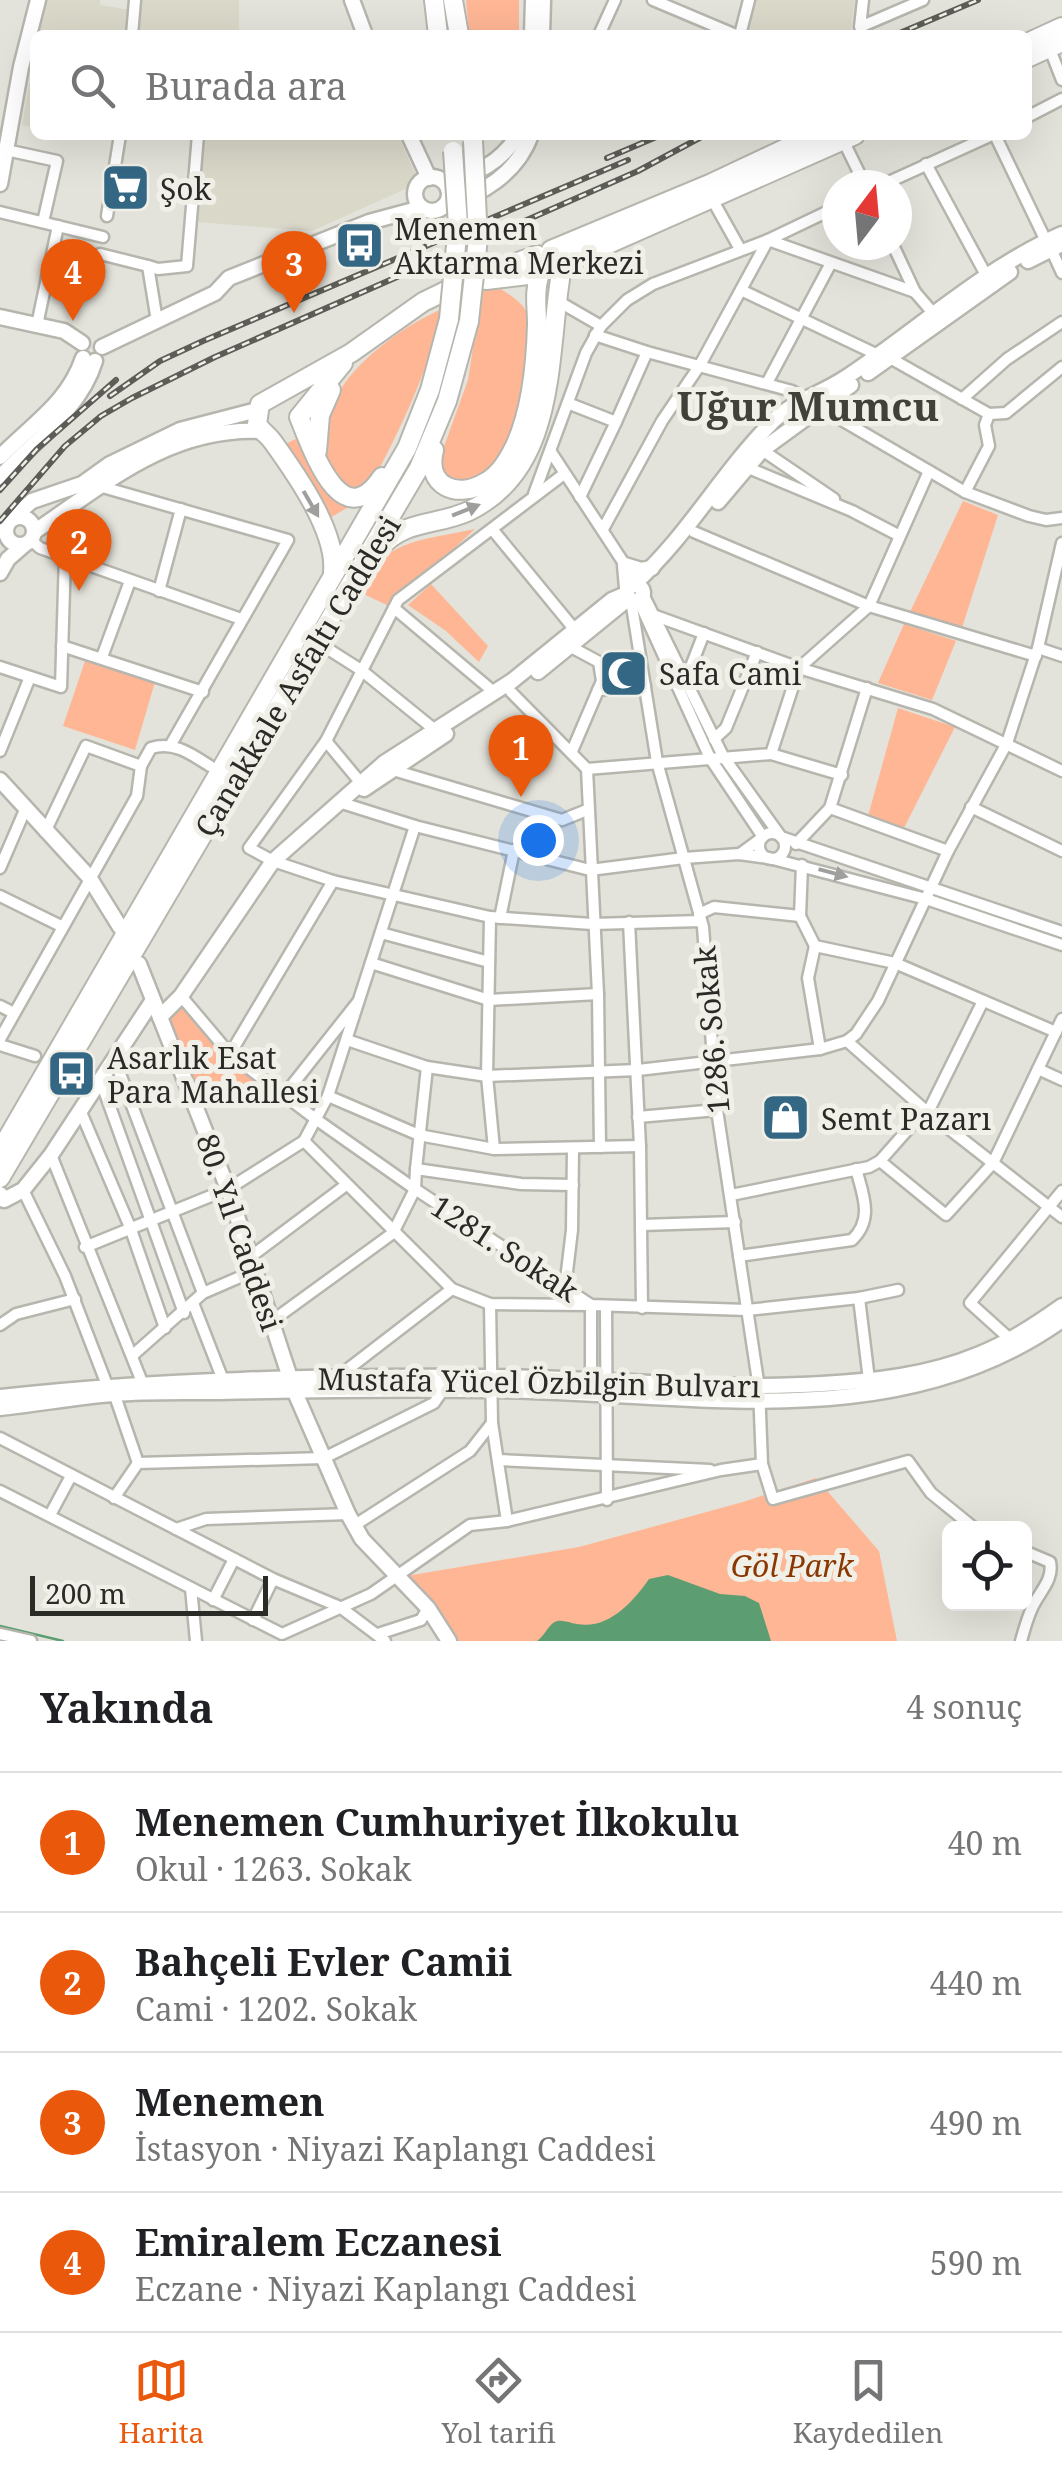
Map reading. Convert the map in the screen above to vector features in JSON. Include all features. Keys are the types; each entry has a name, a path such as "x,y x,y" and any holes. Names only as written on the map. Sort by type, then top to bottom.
{"highway":[{"path":"434,0 437,30"},
{"path":"456,0 459,30"},
{"path":"1032,41 1062,27"},
{"path":"1032,57 1057,50"},
{"name":"Çanakkale Asfaltı Caddesi","path":"0,1178 419,468 447,401 469,321 478,238 478,184 472,140"},
{"path":"333,578 332,544 265,434 257,410 264,400 351,353 408,311 466,281 548,266 803,140"},
{"path":"466,281 500,280 548,266 844,140"},
{"name":"Çanakkale Asfaltı Caddesi","path":"0,1150 400,462 419,418 450,319 458,224 452,143"},
{"path":"355,575 398,530 468,511 500,491 516,474 527,456 540,418 556,300 548,266"},
{"path":"464,342 462,366 431,462 438,481 459,490 475,487 495,476 519,436 534,369 536,310 548,266"},
{"path":"500,280 523,292 536,310"},
{"path":"265,434 287,436 296,428 299,417 351,353"},
{"path":"318,462 320,416 351,353"},
{"path":"276,396 292,402 326,478 344,494 356,497 369,494 405,433 419,418"}],"street":[{"path":"0,184 20,67 38,0"},
{"path":"132,30 135,0"},
{"path":"352,0 363,30"},
{"path":"532,0 532,30"},
{"path":"542,30 543,0"},
{"path":"602,30 615,0"},
{"path":"653,0 726,30"},
{"path":"740,30 749,0"},
{"path":"863,0 860,27 923,0"},
{"path":"1057,50 1062,80"},
{"path":"1032,114 1062,99"},
{"path":"107,216 119,140"},
{"path":"100,254 158,269 187,266 198,140"},
{"path":"412,140 448,197 444,206"},
{"path":"418,200 418,185 492,164 514,140"},
{"path":"418,200 433,211 463,200 498,180 528,140"},
{"path":"850,140 860,170"},
{"path":"912,171 982,140"},
{"path":"997,140 1053,245 1062,274"},
{"path":"6,150 57,160 43,222"},
{"path":"926,164 986,276"},
{"path":"712,198 740,249"},
{"path":"0,457 58,404 90,354 215,294 229,278 418,200"},
{"path":"0,212 102,237"},
{"path":"534,494 598,330 627,300 653,284 768,240 822,214"},
{"path":"37,325 58,226"},
{"path":"160,1017 181,996 272,862 352,793 435,730 494,692 612,600 634,594 757,438 785,410 884,356 1053,245 1062,234"},
{"path":"768,240 914,292"},
{"path":"602,529 662,421 700,365 768,240"},
{"path":"352,793 511,692 571,647 634,594 694,532 762,450 933,313 986,276 1053,245"},
{"path":"900,260 914,292 933,313"},
{"path":"767,383 831,264"},
{"path":"148,266 157,321"},
{"path":"741,290 884,356 989,414 1006,414 1062,367"},
{"path":"556,300 598,330 646,352 806,397 964,492 1028,516 1062,518"},
{"path":"0,317 64,332 90,354 90,376 67,410 0,476"},
{"path":"962,399 1007,360 1062,322"},
{"path":"580,497 646,352"},
{"path":"0,466 65,403 90,354"},
{"path":"570,404 616,422"},
{"path":"0,573 8,558 96,482 110,464 180,430 257,410"},
{"path":"964,492 989,446 985,425 989,414"},
{"path":"6,525 32,501 96,482 204,434 265,434"},
{"path":"762,450 852,510 898,535"},
{"path":"550,452 625,565 690,719 782,837 784,852 769,858"},
{"path":"746,467 852,510"},
{"path":"771,754 800,668 869,606 929,471"},
{"path":"564,474 398,600 326,741 249,848 272,862 333,882 495,917 592,924 700,918 714,907 800,916"},
{"path":"96,482 288,540 170,746"},
{"path":"159,591 181,509"},
{"path":"6,525 25,517 32,523 30,539"},
{"path":"6,525 9,541 30,539 40,548 241,619"},
{"path":"492,528 575,630"},
{"path":"694,532 869,606 1062,656"},
{"path":"347,1040 427,1068 487,1076 638,1070 820,1049 847,1041 878,1001 948,851 1008,742 1037,652 1062,543"},
{"path":"0,667 61,687 65,556"},
{"path":"625,565 641,570 652,568"},
{"path":"102,657 130,581"},
{"path":"634,594 652,614 714,739 717,757 763,837 760,849 769,858"},
{"name":"1286. Sokak","path":"634,594 658,762 700,918 717,1110 760,1395 762,1464"},
{"path":"394,608 494,692"},
{"path":"652,614 800,668 933,709 1062,771"},
{"path":"685,682 704,633"},
{"path":"62,646 203,692"},
{"path":"571,647 600,662 604,675 572,751"},
{"path":"328,649 435,730"},
{"path":"714,739 726,728 757,652"},
{"path":"0,750 30,676"},
{"path":"598,690 645,686"},
{"path":"796,844 830,808 867,688"},
{"path":"511,692 586,769 598,994 600,1148"},
{"path":"326,741 352,793 414,826 590,870 739,854 769,858 928,894 1062,932"},
{"path":"45,832 86,746 141,766"},
{"path":"35,1056 0,1042 136,796 141,766 151,748 170,746 187,751 210,766"},
{"path":"586,769 771,754 842,775"},
{"path":"392,770 562,820 588,810"},
{"path":"0,780 89,877 120,926"},
{"path":"972,807 1062,851"},
{"path":"830,808 948,851"},
{"path":"0,868 25,810"},
{"path":"85,1247 228,1189 304,1141 328,1096 414,826"},
{"path":"739,854 770,833 1062,945"},
{"path":"494,1149 487,1076 489,962 495,917 514,850"},
{"path":"802,865 800,916 815,946 808,978 820,1049"},
{"path":"230,1054 333,882"},
{"path":"0,896 61,926"},
{"path":"629,922 638,1070 642,1308"},
{"path":"381,933 489,962"},
{"path":"815,946 895,962 1056,1032"},
{"path":"372,963 489,1000 598,994"},
{"name":"80. Yıl Caddesi","path":"139,964 228,1189 293,1384 324,1458 352,1519 379,1560 428,1608 449,1641"},
{"name":"1281. Sokak","path":"181,996 230,1054 317,1120 415,1190 591,1305 746,1310 898,1290"},
{"path":"285,1094 360,998"},
{"path":"1,1200 23,1190 51,1155 153,1000"},
{"path":"731,1195 875,1164 926,1111 983,1001"},
{"path":"0,1006 14,1014"},
{"path":"875,1164 946,1215 993,1164 1062,1019"},
{"path":"847,1041 926,1111 1062,1217"},
{"path":"114,1058 203,1294"},
{"path":"272,1321 394,1233 415,1190 427,1068"},
{"path":"1038,1069 1062,1080"},
{"path":"100,1078 184,1313"},
{"path":"328,1096 420,1135 494,1149 640,1146"},
{"path":"80,1108 130,1227 164,1328"},
{"path":"638,1117 717,1110"},
{"path":"304,1141 452,1289 490,1304 591,1305 601,1386 607,1500"},
{"path":"565,1288 574,1148"},
{"path":"51,1155 142,1382"},
{"path":"739,1256 852,1240 864,1226 866,1211 856,1169"},
{"path":"416,1170 521,1184 573,1185"},
{"path":"132,1355 203,1294 252,1264 346,1185"},
{"path":"23,1190 75,1300 138,1463"},
{"path":"1010,1340 970,1303 1062,1192"},
{"path":"642,1225 735,1222"},
{"path":"339,1376 452,1289"},
{"path":"859,1298 869,1380"},
{"path":"0,1325 16,1314 75,1300"},
{"path":"193,1303 222,1380"},
{"path":"490,1304 492,1423 507,1521"},
{"path":"601,1386 606,1306"},
{"name":"Mustafa Yücel Özbilgin Bulvarı","path":"760,1395 933,1369 1010,1340 1062,1306"},
{"name":"Mustafa Yücel Özbilgin Bulvarı","path":"0,1397 111,1388 293,1384 339,1376 842,1396 919,1384 976,1369 1035,1340 1062,1320"},
{"name":"Mustafa Yücel Özbilgin Bulvarı","path":"0,1408 142,1382 222,1380 443,1390 490,1383"},
{"path":"138,1463 324,1458 434,1403 443,1390"},
{"path":"470,1451 492,1423"},
{"path":"176,1529 206,1520 352,1519 494,1435"},
{"path":"0,1438 234,1560 340,1607 382,1637 421,1620 428,1608"},
{"path":"499,1460 721,1470"},
{"path":"0,1490 282,1634 399,1577 470,1525 607,1500 721,1470 762,1464 773,1499 908,1461 930,1493 965,1521"},
{"path":"114,1498 138,1463"},
{"path":"50,1515 71,1476"},
{"path":"1020,1641 1052,1568 1050,1562 1032,1554"},
{"path":"213,1600 234,1560"},
{"path":"253,1620 273,1579"},
{"path":"191,1588 196,1641"},
{"path":"0,1634 31,1641"}],"shaded area":[{"path":"44,0 100,0 100,5 131,10 128,30 39,30"},
{"path":"139,0 239,0 239,30 136,30"},
{"path":"755,0 855,0 851,30 746,30"},
{"path":"30,79 30,127 22,125"},
{"path":"203,140 400,140 419,183 312,231 196,222"},
{"path":"668,1575 759,1603 771,1641 537,1641 556,1622 588,1625 609,1618 627,1605 649,1579"}],"green space":[{"path":"466,0 519,0 519,30 469,30"},
{"path":"501,289 523,306 528,315 530,342 520,406 507,445 497,461 484,473 468,479 448,477 438,463 468,380 482,291"},
{"path":"466,306 439,404 421,450 190,841 368,527 458,307"},
{"path":"442,309 422,377 372,483 353,487 339,483 331,472 327,440 340,391 359,366 385,343"},
{"path":"300,437 316,480 330,496 352,505 328,519 281,446"},
{"path":"963,501 998,515 961,631 910,612"},
{"path":"475,529 391,607 357,591 368,574 393,551 421,540"},
{"path":"431,584 488,646 479,662 446,631 408,605"},
{"path":"904,624 956,641 932,700 878,683"},
{"path":"85,661 155,682 135,750 63,726"},
{"path":"898,708 955,727 903,830 868,816"},
{"path":"182,1006 264,1090 237,1107 222,1098 204,1076 193,1081 163,1016"},
{"name":"Göl Park","path":"816,1478 879,1551 897,1641 448,1641 406,1576 579,1547"}],"waterway":[{"path":"0,1626 63,1641"}],"railway":[{"path":"907,30 978,0"},
{"path":"607,158 649,140"},
{"path":"0,521 65,446 101,416 132,398 215,357 638,171 696,140"},
{"path":"110,396 160,361 203,341 628,160"},
{"path":"0,490 37,449 116,380"}],"place":[{"name":"Şok","path":"125,188"},
{"name":"Menemen Aktarma Merkezi","path":"359,245"},
{"name":"Menemen","path":"294,313"},
{"name":"Emiralem Eczanesi","path":"73,321"},
{"name":"Bahçeli Evler Camii","path":"79,591"},
{"name":"Safa Cami","path":"624,673"},
{"name":"Menemen Cumhuriyet İlkokulu","path":"521,797"},
{"name":"Asarlık Esat Para Mahallesi","path":"72,1074"},
{"name":"Semt Pazarı","path":"786,1118"}],"district":[{"name":"Uğur Mumcu","path":"808,405"}]}
